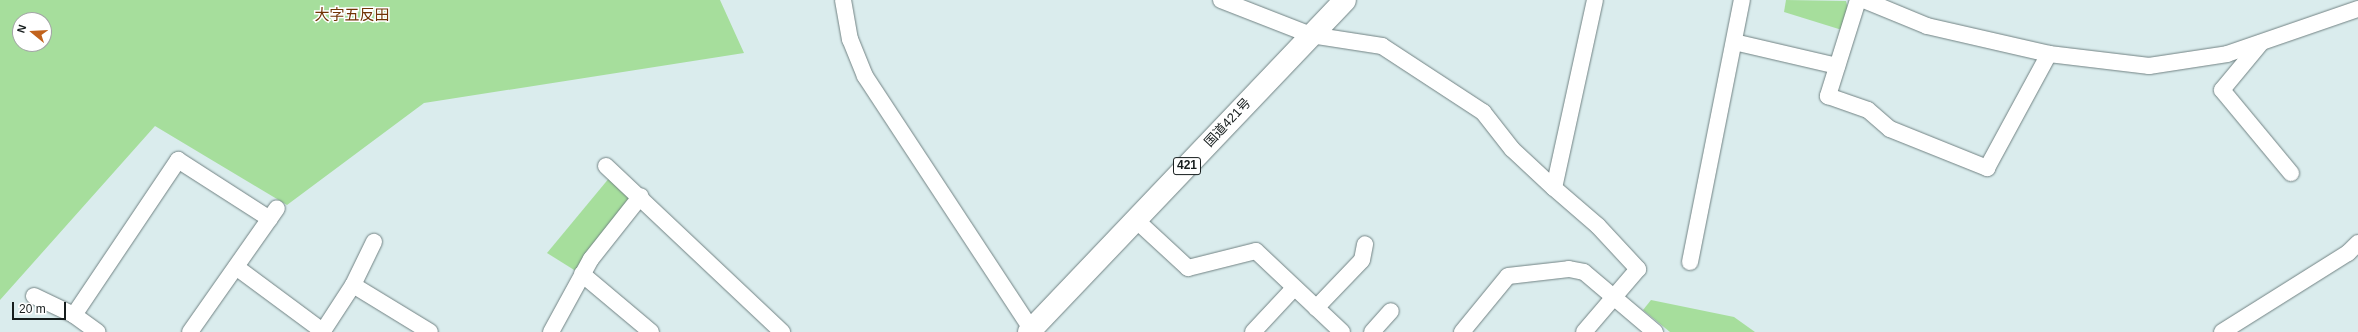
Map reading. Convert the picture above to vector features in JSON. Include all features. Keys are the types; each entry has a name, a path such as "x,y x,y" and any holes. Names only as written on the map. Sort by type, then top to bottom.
{"highway":[{"name":"国道421号","path":"1031,331 1345,0"}],"street":[{"path":"843,0 850,39 865,76 1031,331"},
{"path":"1221,0 1311,35 1382,46 1483,112 1516,154 1598,226 1638,268 1584,332"},
{"path":"1554,188 1595,0"},
{"path":"1690,262 1742,0"},
{"path":"1858,0 1828,96 1868,110 1890,129 1987,168 2049,54"},
{"path":"1864,0 1926,26 2049,54 2149,66 2187,62 2261,43 2358,9"},
{"path":"1734,42 1837,66"},
{"path":"2261,43 2222,90 2291,173"},
{"path":"74,315 178,160 274,214 190,332"},
{"path":"606,166 641,196 782,332"},
{"path":"550,332 582,274 641,196"},
{"path":"1136,220 1188,268 1256,251 1342,332"},
{"path":"236,267 323,331 352,285 374,242"},
{"path":"2222,332 2348,254 2358,243"},
{"path":"1316,308 1362,260 1365,244"},
{"path":"1462,332 1508,276 1516,273 1569,269 1584,272 1655,332"},
{"path":"582,274 651,332"},
{"path":"352,285 430,332"},
{"path":"1253,332 1294,288"},
{"path":"34,296 74,315 97,332"},
{"path":"1372,332 1391,312"}],"green space":[{"path":"0,0 720,0 744,53 424,103 287,205 155,126 0,300"},
{"path":"1786,0 1846,1 1848,9 1842,30 1784,12"},
{"path":"610,177 636,197 579,273 547,253"},
{"path":"1651,300 1734,317 1755,332 1670,332 1643,310"}],"district":[{"name":"大字五反田","path":"352,15"}]}
